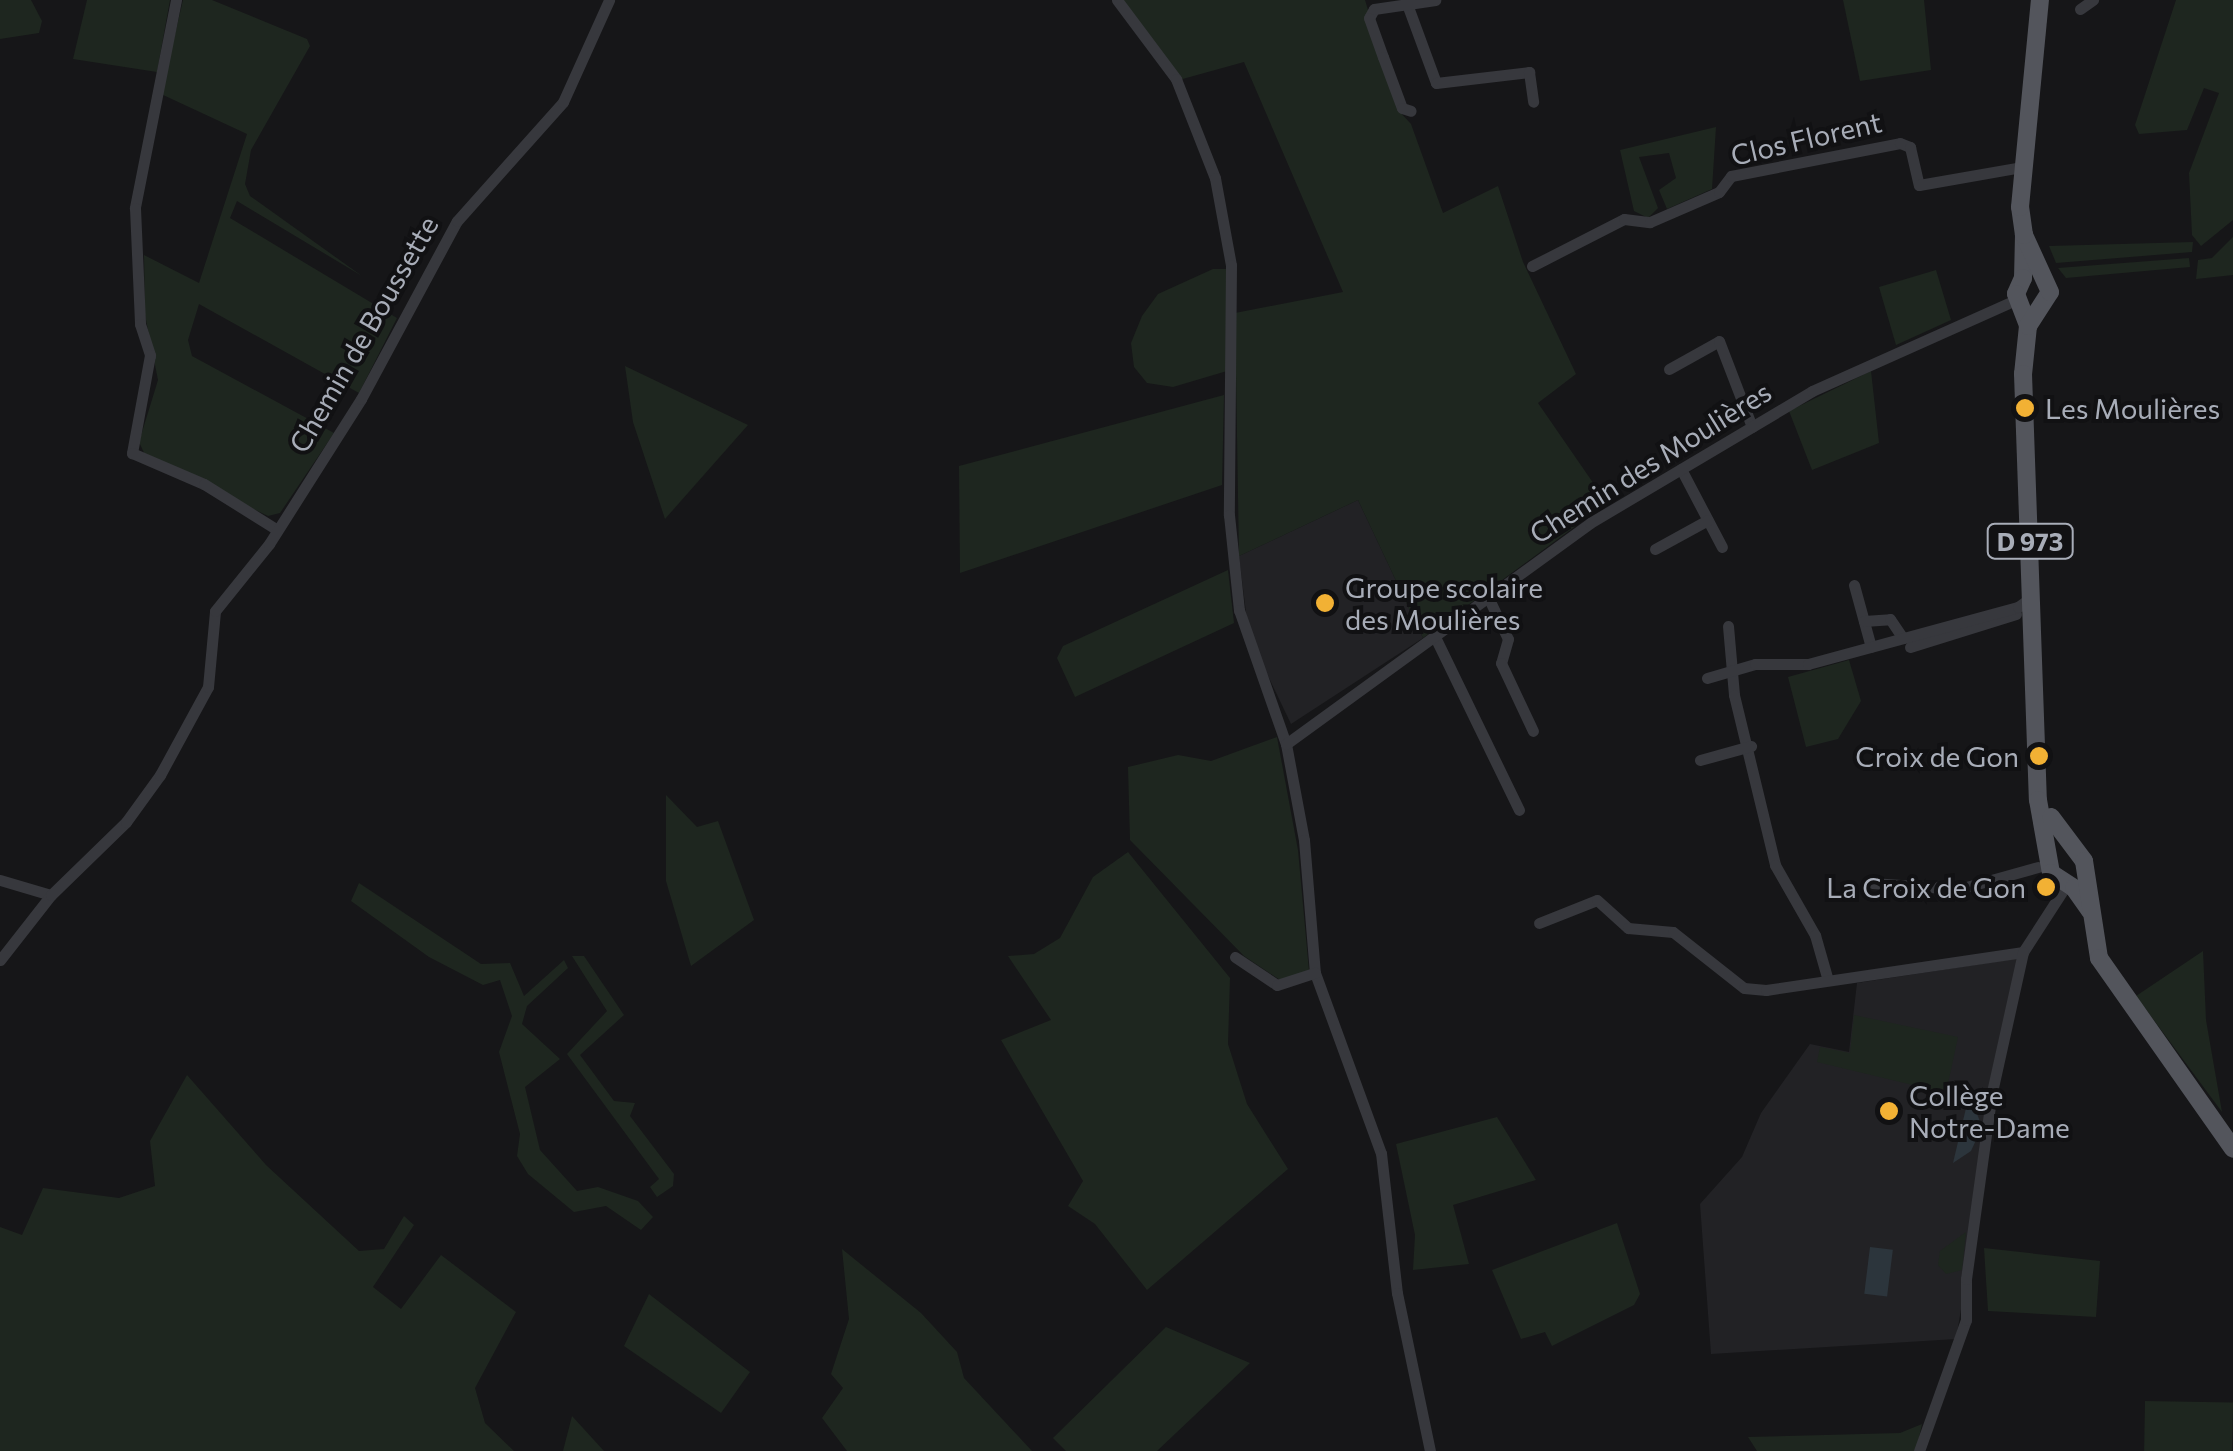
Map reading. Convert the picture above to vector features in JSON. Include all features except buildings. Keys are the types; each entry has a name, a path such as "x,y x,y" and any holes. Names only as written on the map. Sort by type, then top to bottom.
{"main road":[{"path":"2026,304 2031,277 2024,235 2022,167 2040,0"},
{"path":"2026,304 2050,292 2031,277"},
{"name":"D 973","path":"2026,304 2022,610 2039,756 2051,816 2071,849"},
{"name":"D 973","path":"2039,756 2038,800 2058,872 2090,911 2099,958 2233,1149"},
{"path":"2071,849 2084,861 2058,872 2071,849"}],"street":[{"path":"176,0 135,208 140,324 150,355 132,453 204,484 276,530"},
{"name":"Chemin de Boussette","path":"0,960 52,896 126,822 160,775 208,688 215,611 276,530 362,399 456,221 563,102 610,0"},
{"path":"1117,0 1176,79 1216,178 1230,265 1229,515 1239,610 1286,744 1304,840 1315,973 1381,1153 1397,1294 1430,1451"},
{"path":"1411,111 1402,108 1382,57 1370,18 1372,5 1435,0"},
{"path":"2080,9 2093,0"},
{"path":"1410,3 1436,83 1529,72 1533,102"},
{"name":"Clos Florent","path":"1532,266 1624,219 1650,222 1720,192 1731,176 1900,142 1910,147 1919,185 2022,167"},
{"name":"Chemin des Moulières","path":"1286,744 1436,639 1590,523 1812,391 2026,304"},
{"path":"1668,369 1719,342 1752,427"},
{"path":"1681,469 1722,547"},
{"path":"1655,549 1708,520"},
{"path":"1854,585 1870,647"},
{"path":"1489,598 1508,640 1501,663 1533,731"},
{"path":"1708,678 1735,668 1792,667 1870,647 1906,643 2022,610"},
{"path":"1864,621 1890,619 1906,643"},
{"path":"1728,626 1735,668 1734,695 1751,746 1776,864 1815,935 1827,977"},
{"path":"1436,639 1519,810"},
{"path":"1700,760 1751,746"},
{"path":"1872,882 1959,889 2058,872 2048,910 2023,952 1983,1154 1966,1320 1919,1451"},
{"path":"0,880 52,896"},
{"path":"1539,922 1597,900 1628,928 1674,932 1744,988 2023,952"},
{"path":"1235,957 1277,985 1315,973"}],"shaded area":[{"path":"0,0 31,0 42,21 39,33 0,39"},
{"path":"87,0 170,0 157,72 73,59"},
{"path":"183,0 212,0 307,39 310,46 251,150 245,184 250,196 362,276 237,201 230,218 397,318 359,393 199,304 188,340 192,356 334,433 280,513 268,516 146,457 139,442 158,380 145,315 144,255 199,283 247,134 161,94"},
{"path":"1122,0 1365,0 1399,111 1411,124 1443,213 1498,186 1523,262 1576,374 1538,403 1607,503 1423,638 1358,500 1239,556 1235,313 1343,292 1244,62 1179,80"},
{"path":"1843,0 1924,0 1931,70 1860,81"},
{"path":"2176,0 2233,0 2233,220 2201,246 2192,235 2189,173 2219,93 2204,88 2187,130 2139,134 2135,125"},
{"path":"1716,127 1712,189 1667,209 1659,190 1676,178 1669,153 1639,157 1658,208 1648,218 1634,211 1620,150"},
{"path":"2233,237 2233,275 2196,279 2198,260 2212,258"},
{"path":"2193,242 2192,252 2056,263 2049,246"},
{"path":"2189,258 2190,267 2066,278 2058,268"},
{"path":"1213,269 1226,269 1227,371 1173,387 1147,383 1134,367 1131,343 1142,316 1158,294"},
{"path":"1936,270 1951,320 1896,345 1879,287"},
{"path":"625,366 748,425 665,519 633,422"},
{"path":"1871,371 1879,443 1812,470 1789,411"},
{"path":"1224,395 1222,485 960,573 959,466"},
{"name":"Groupe scolaire des Moulières","path":"1358,500 1423,638 1291,724 1249,636 1239,556"},
{"path":"1228,570 1234,623 1075,697 1057,658 1063,646"},
{"path":"1849,660 1861,701 1838,739 1806,747 1788,677"},
{"path":"1277,737 1298,850 1309,971 1280,980 1244,956 1130,840 1128,767 1178,755 1211,761"},
{"path":"666,795 697,827 718,821 754,920 691,966 666,881"},
{"path":"1128,852 1230,978 1228,1044 1247,1104 1288,1169 1147,1290 1095,1224 1068,1206 1083,1181 1001,1040 1051,1020 1008,956 1034,954 1060,938 1093,877"},
{"path":"359,883 481,964 510,963 524,996 564,960 568,968 527,1006 522,1024 560,1059 525,1087 540,1150 577,1191 598,1187 638,1201 653,1217 641,1230 606,1206 574,1212 528,1174 517,1156 520,1134 499,1052 512,1016 500,980 483,985 429,957 351,901"},
{"path":"2203,951 2206,1020 2222,1112 2136,996"},
{"path":"572,956 584,956 624,1015 580,1055 614,1101 635,1103 630,1116 674,1174 673,1186 657,1197 650,1187 659,1179 567,1054 607,1011"},
{"path":"2020,958 1956,1339 1711,1354 1700,1204 1742,1157 1761,1113 1810,1044 1849,1052 1857,983"},
{"path":"1854,1015 1958,1037 1946,1093 1817,1062 1820,1047 1850,1053"},
{"path":"187,1075 266,1165 359,1251 384,1249 404,1216 414,1225 373,1287 401,1309 441,1255 516,1312 475,1388 485,1423 514,1451 0,1451 0,1227 22,1235 43,1188 119,1198 155,1186 150,1141"},
{"path":"1966,1108 1976,1111 1982,1127 1971,1151 1953,1163"},
{"path":"1497,1117 1536,1180 1453,1205 1469,1264 1413,1270 1415,1235 1396,1144"},
{"path":"1617,1223 1640,1294 1634,1305 1552,1346 1545,1332 1521,1339 1492,1270"},
{"path":"1966,1232 1962,1270 1946,1274 1938,1265 1940,1251"},
{"path":"1870,1247 1893,1250 1887,1296 1864,1294"},
{"path":"1984,1248 2100,1261 2096,1317 1988,1311"},
{"path":"842,1249 921,1313 957,1352 964,1378 1032,1451 847,1451 822,1418 843,1388 831,1374 849,1319"},
{"path":"649,1294 750,1372 721,1413 624,1346"},
{"path":"1166,1327 1250,1363 1157,1451 1066,1451 1053,1438"},
{"path":"2145,1401 2233,1403 2232,1451 2144,1451"},
{"path":"572,1416 604,1451 563,1451"},
{"path":"1922,1424 1916,1451 1757,1451 1748,1437 1900,1433"}],"place":[{"name":"Les Moulières","path":"2025,408"},
{"name":"Groupe scolaire des Moulières","path":"1325,603"},
{"name":"Croix de Gon","path":"2039,756"},
{"name":"La Croix de Gon","path":"2046,887"},
{"name":"Collège Notre-Dame","path":"1889,1111"}]}
